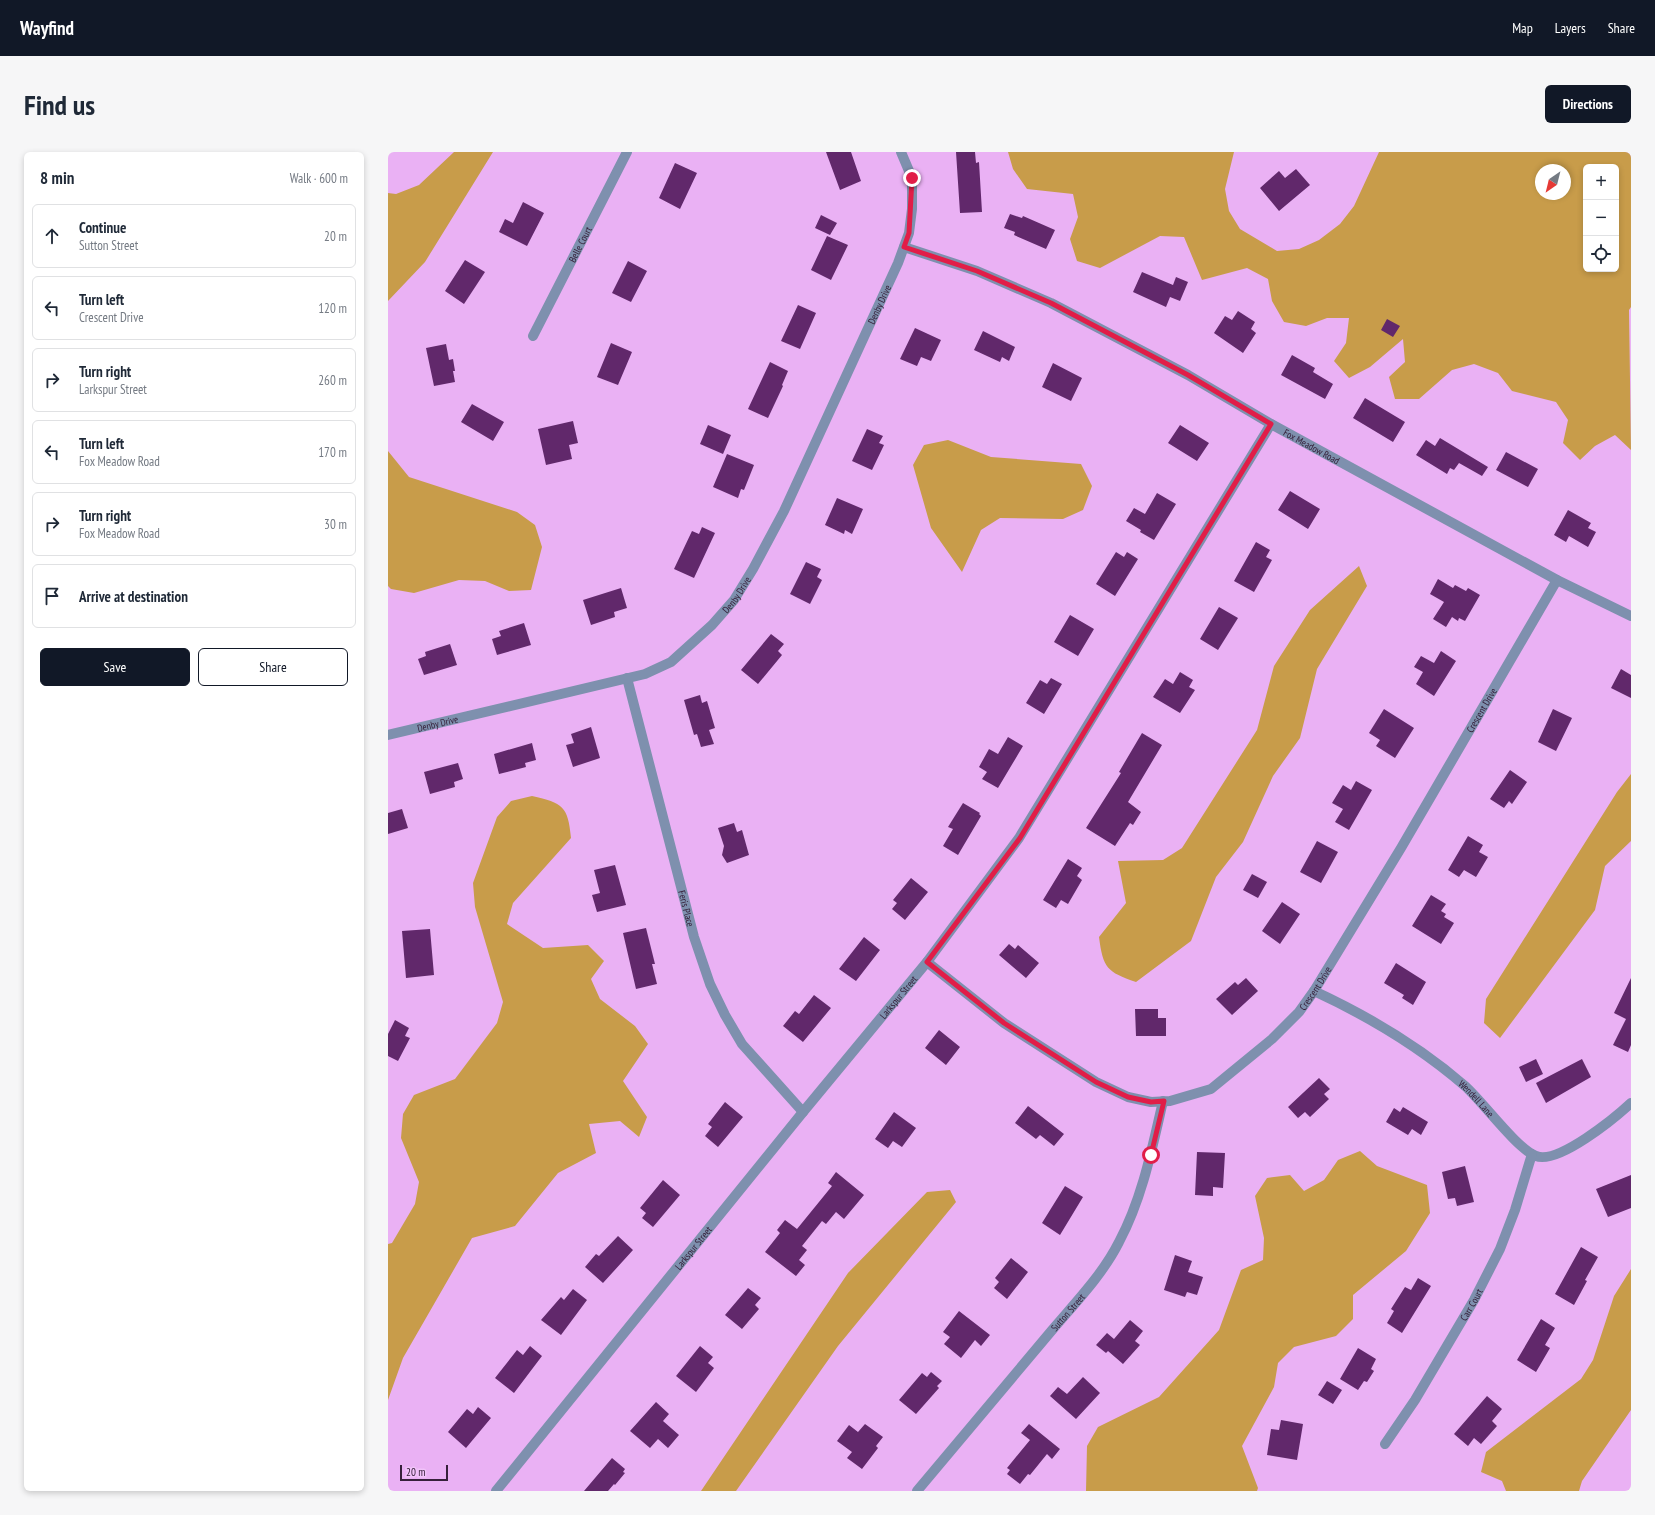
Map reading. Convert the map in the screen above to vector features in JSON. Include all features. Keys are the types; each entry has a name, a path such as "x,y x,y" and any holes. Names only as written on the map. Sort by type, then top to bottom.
{"street":[{"name":"Belle Court","path":"533,336 627,152"},
{"path":"901,152 912,178 909,233 904,247"},
{"name":"Fox Meadow Road","path":"904,247 977,271 1051,303 1188,375 1271,424 1557,580 1631,616"},
{"name":"Denby Drive","path":"388,735 644,674 671,662 712,625 738,594 784,510 904,247"},
{"name":"Larkspur Street","path":"496,1491 803,1112 927,962 1020,838 1271,424"},
{"name":"Crescent Drive","path":"927,962 1004,1023 1096,1082 1128,1097 1151,1102 1170,1101 1211,1089 1272,1039 1299,1012 1314,992 1401,848 1557,580"},
{"name":"Feris Place","path":"627,678 694,937 710,984 725,1015 742,1044 803,1112"},
{"name":"Wendell Lane","path":"1314,992 1344,1005 1407,1042 1440,1066 1466,1087 1524,1148 1532,1154"},
{"name":"Sutton Street","path":"917,1491 991,1405 1094,1279 1119,1244 1130,1220 1148,1162 1164,1101"},
{"path":"1532,1154 1536,1157 1549,1156 1584,1140 1615,1118 1631,1102"},
{"name":"Carr Court","path":"1385,1444 1415,1400 1474,1300 1500,1249 1532,1154"}],"shaded area":[{"path":"454,152 493,152 425,262 388,301 388,193 396,194 419,185"},
{"path":"1008,152 1234,152 1225,189 1229,211 1240,229 1277,251 1299,249 1319,240 1340,224 1354,206 1379,152 1631,152 1631,307 1629,310 1631,450 1615,435 1595,446 1580,460 1563,443 1568,420 1556,402 1512,391 1498,373 1474,364 1452,370 1419,399 1395,399 1389,377 1405,362 1403,339 1370,367 1349,378 1334,361 1346,343 1349,318 1327,318 1306,326 1284,322 1272,301 1268,279 1247,268 1202,280 1184,237 1160,236 1100,268 1077,261 1070,239 1078,217 1073,194 1027,189 1013,169"},
{"path":"948,440 991,457 1081,464 1092,486 1083,510 1063,519 1000,518 981,530 962,572 931,528 913,465 924,445"},
{"path":"388,451 409,477 517,512 535,525 542,547 531,590 509,591 485,581 459,580 414,593 391,589 388,586"},
{"path":"1359,566 1367,586 1317,669 1300,738 1273,776 1243,842 1216,877 1191,941 1136,982 1113,972 1108,967 1102,956 1099,937 1126,903 1118,861 1163,860 1182,848 1257,730 1274,666 1310,610"},
{"path":"1631,774 1631,841 1605,866 1595,910 1500,1038 1484,1023 1486,999 1617,792"},
{"path":"532,796 551,801 566,812 571,838 513,903 507,924 543,948 588,945 604,961 591,979 600,999 635,1026 648,1044 623,1081 647,1117 639,1137 620,1121 589,1124 596,1153 558,1173 515,1226 472,1238 403,1358 388,1400 388,1244 392,1243 415,1204 419,1182 401,1138 403,1114 414,1095 455,1079 497,1023 503,1002 475,907 473,883 497,817 511,801"},
{"path":"1360,1151 1377,1166 1427,1185 1430,1213 1406,1251 1353,1295 1353,1319 1336,1336 1294,1347 1278,1363 1274,1387 1242,1446 1258,1488 1257,1491 1086,1491 1087,1446 1098,1427 1159,1397 1219,1330 1241,1270 1263,1260 1264,1238 1255,1196 1267,1178 1290,1175 1304,1191 1324,1180 1338,1160"},
{"path":"950,1190 956,1202 838,1346 736,1491 701,1491 848,1273 927,1192"},
{"path":"1631,1269 1631,1410 1582,1481 1579,1491 1506,1491 1502,1481 1481,1472 1486,1452 1581,1379 1593,1360 1614,1296"}],"building":[{"path":"826,152 851,152 861,181 840,190"},
{"path":"956,152 975,152 976,163 979,162 982,212 960,213"},
{"path":"675,163 697,173 680,209 659,198"},
{"path":"1296,169 1310,185 1279,211 1260,188 1279,171 1285,178"},
{"path":"523,202 544,213 527,246 499,232 505,219 513,223"},
{"path":"1010,214 1022,218 1023,216 1055,230 1046,249 1014,235 1015,232 1004,228"},
{"path":"821,215 837,223 830,235 815,228"},
{"path":"827,236 848,245 831,280 811,270"},
{"path":"465,260 485,272 464,304 445,291"},
{"path":"628,261 647,271 631,302 612,293"},
{"path":"1142,272 1173,285 1176,277 1188,282 1180,301 1170,297 1166,307 1133,292"},
{"path":"798,305 816,313 800,349 781,341"},
{"path":"1238,311 1255,322 1251,329 1256,333 1243,353 1214,333 1225,316 1232,320"},
{"path":"1387,319 1400,326 1393,337 1381,330"},
{"path":"915,328 941,340 931,361 921,357 917,366 900,359"},
{"path":"983,331 1015,347 1009,361 1002,357 1000,362 974,350"},
{"path":"611,343 632,352 618,385 597,377"},
{"path":"446,344 449,360 453,359 455,382 434,386 426,348"},
{"path":"1292,355 1315,368 1313,372 1333,384 1325,399 1281,375"},
{"path":"770,362 788,371 782,385 783,386 768,418 748,409"},
{"path":"1053,363 1082,378 1071,401 1042,387"},
{"path":"1365,398 1405,422 1393,442 1353,418"},
{"path":"472,404 504,422 493,441 461,422"},
{"path":"573,421 578,443 569,445 572,459 546,465 538,429"},
{"path":"708,425 731,435 723,454 700,444"},
{"path":"1180,425 1209,443 1197,461 1168,443"},
{"path":"867,429 883,436 879,443 884,445 872,470 852,461"},
{"path":"1440,438 1488,467 1482,476 1459,463 1454,470 1450,468 1447,474 1416,455 1426,440 1435,446"},
{"path":"1506,452 1538,469 1528,487 1496,470"},
{"path":"727,454 754,465 744,490 741,489 738,498 713,487"},
{"path":"1290,491 1320,509 1308,529 1278,510"},
{"path":"1157,493 1176,504 1154,540 1140,532 1141,530 1126,521 1134,508 1145,514"},
{"path":"837,498 863,509 852,534 845,530 844,534 825,525"},
{"path":"1568,510 1591,523 1588,528 1596,532 1588,547 1569,536 1566,542 1554,535"},
{"path":"702,527 715,533 694,578 674,569 692,531 699,534"},
{"path":"1256,542 1270,550 1266,557 1272,560 1254,592 1234,581"},
{"path":"1116,552 1124,557 1127,552 1138,559 1115,596 1096,584"},
{"path":"806,562 821,569 817,577 822,580 810,604 790,594"},
{"path":"1438,579 1453,588 1455,585 1466,591 1468,588 1480,595 1465,621 1459,618 1458,621 1452,617 1446,627 1433,619 1444,602 1430,594"},
{"path":"621,588 627,608 614,612 615,617 591,625 583,600"},
{"path":"1219,607 1238,618 1218,650 1200,639"},
{"path":"1070,615 1094,629 1078,656 1054,642"},
{"path":"524,623 531,645 497,655 492,639 501,636 499,631"},
{"path":"771,634 784,644 778,651 782,655 758,684 741,670"},
{"path":"450,644 457,665 424,675 418,659 426,656 425,652"},
{"path":"1441,651 1456,661 1434,696 1416,684 1423,672 1414,667 1421,656 1434,663"},
{"path":"1621,669 1631,675 1631,698 1611,688"},
{"path":"1180,672 1193,680 1189,687 1195,690 1180,713 1153,697 1165,679 1173,684"},
{"path":"1051,678 1062,684 1044,714 1026,703 1040,680 1047,684"},
{"path":"700,695 702,703 707,701 715,728 709,730 714,744 701,747 697,734 694,735 684,700"},
{"path":"1384,709 1414,728 1395,758 1376,746 1380,740 1369,733"},
{"path":"1553,709 1572,718 1556,751 1538,742"},
{"path":"591,727 600,758 573,767 566,745 574,743 571,734"},
{"path":"1142,733 1162,745 1128,802 1141,812 1133,825 1130,823 1115,846 1086,828 1121,773 1119,772"},
{"path":"1008,737 1023,746 998,788 982,779 987,772 979,767 989,749 998,754"},
{"path":"532,743 536,760 525,763 526,767 499,774 494,754"},
{"path":"458,763 463,779 454,782 455,787 430,794 424,772"},
{"path":"1510,770 1527,782 1512,804 1509,801 1504,808 1490,799"},
{"path":"1356,781 1372,790 1349,830 1335,822 1343,809 1332,803 1343,785 1351,790"},
{"path":"963,803 980,813 979,814 981,816 958,855 943,846 953,829 948,827"},
{"path":"402,809 408,828 388,834 388,813"},
{"path":"734,823 737,832 742,830 749,855 727,863 722,855 724,846 718,828"},
{"path":"1468,836 1483,845 1479,852 1488,857 1476,877 1464,870 1459,877 1448,870"},
{"path":"1317,841 1338,852 1321,883 1300,872"},
{"path":"1068,859 1082,868 1077,876 1082,880 1068,904 1061,900 1056,908 1043,900"},
{"path":"615,865 626,905 597,912 592,895 600,893 594,870"},
{"path":"1252,874 1267,882 1258,898 1243,890"},
{"path":"911,878 928,892 905,920 892,909 897,903 893,900"},
{"path":"1431,895 1446,904 1441,911 1446,914 1444,917 1454,923 1441,944 1412,926"},
{"path":"1282,902 1300,914 1280,944 1262,931"},
{"path":"646,928 655,964 652,964 657,984 636,989 623,933"},
{"path":"430,929 434,975 406,978 402,931"},
{"path":"864,937 880,950 856,981 839,969"},
{"path":"1009,944 1015,949 1018,945 1039,963 1026,978 999,955"},
{"path":"1396,963 1426,982 1413,1005 1402,998 1404,995 1384,983"},
{"path":"1246,978 1258,991 1232,1015 1216,999 1235,982 1238,985"},
{"path":"1631,978 1631,1045 1628,1052 1613,1045 1626,1019 1614,1013"},
{"path":"814,995 831,1008 803,1042 783,1026 795,1011 799,1014"},
{"path":"1135,1009 1158,1009 1158,1018 1166,1018 1166,1036 1136,1036"},
{"path":"395,1020 409,1028 405,1036 410,1038 398,1061 388,1056 388,1034"},
{"path":"939,1030 960,1047 946,1065 925,1048"},
{"path":"1536,1059 1543,1074 1526,1082 1519,1067"},
{"path":"1582,1059 1591,1077 1546,1103 1536,1083"},
{"path":"1319,1078 1330,1089 1324,1094 1329,1099 1310,1117 1305,1112 1298,1118 1288,1107"},
{"path":"725,1102 743,1117 718,1147 705,1136 712,1127 708,1124"},
{"path":"1028,1106 1064,1134 1054,1146 1040,1135 1036,1139 1015,1123"},
{"path":"1403,1107 1428,1122 1421,1135 1412,1129 1408,1135 1386,1122 1394,1108 1400,1112"},
{"path":"894,1112 916,1128 902,1147 893,1141 888,1148 875,1139"},
{"path":"1197,1152 1225,1153 1223,1188 1213,1187 1213,1196 1195,1195"},
{"path":"1465,1166 1474,1202 1457,1206 1455,1198 1448,1199 1442,1172"},
{"path":"836,1172 864,1195 844,1219 836,1212 826,1224 822,1221 802,1246 807,1250 799,1260 805,1265 796,1276 765,1252 780,1233 777,1230 785,1220 797,1229 832,1186 828,1183"},
{"path":"1631,1175 1631,1208 1608,1217 1596,1189"},
{"path":"663,1180 680,1195 653,1227 642,1218 646,1213 640,1208"},
{"path":"1065,1186 1083,1197 1060,1235 1042,1223"},
{"path":"618,1236 633,1250 603,1283 585,1267 596,1254 599,1256"},
{"path":"1581,1247 1598,1257 1585,1280 1587,1281 1574,1305 1555,1294"},
{"path":"1175,1255 1192,1261 1188,1272 1203,1277 1197,1295 1187,1292 1185,1297 1164,1290"},
{"path":"1011,1258 1028,1272 1007,1299 994,1288 999,1282 995,1278"},
{"path":"1418,1278 1431,1286 1402,1333 1387,1323 1394,1311 1391,1309 1405,1287 1411,1290"},
{"path":"748,1288 761,1298 755,1305 759,1309 742,1329 725,1315"},
{"path":"573,1289 587,1300 561,1335 541,1320 561,1297 564,1300"},
{"path":"959,1311 990,1335 981,1346 975,1340 961,1358 944,1344 950,1337 943,1332"},
{"path":"1541,1319 1555,1328 1545,1345 1550,1348 1536,1372 1517,1360"},
{"path":"1130,1320 1143,1331 1135,1341 1140,1345 1123,1364 1108,1351 1106,1353 1096,1345 1107,1333 1114,1339"},
{"path":"530,1346 542,1356 514,1393 495,1378 517,1350 523,1355"},
{"path":"700,1346 713,1357 708,1363 714,1368 696,1392 676,1376"},
{"path":"1358,1348 1376,1359 1371,1369 1374,1371 1367,1382 1364,1381 1358,1390 1340,1379"},
{"path":"931,1372 942,1381 937,1386 939,1388 916,1414 899,1400 922,1373 927,1377"},
{"path":"1083,1377 1100,1393 1076,1419 1050,1396 1058,1387 1067,1394"},
{"path":"1327,1381 1342,1390 1333,1404 1318,1395"},
{"path":"1487,1396 1502,1409 1492,1421 1497,1426 1481,1444 1474,1438 1468,1446 1454,1434"},
{"path":"656,1402 669,1414 663,1421 679,1435 668,1448 658,1439 650,1448 630,1431"},
{"path":"478,1407 491,1418 466,1448 448,1432 467,1409 473,1414"},
{"path":"1281,1420 1303,1424 1297,1460 1267,1455 1271,1429 1279,1430"},
{"path":"865,1424 883,1437 876,1446 878,1448 862,1469 847,1458 852,1452 837,1441 849,1425 858,1432"},
{"path":"1029,1424 1060,1449 1052,1459 1047,1454 1030,1475 1028,1474 1020,1484 1007,1474 1010,1470 1007,1468 1030,1440 1021,1433"},
{"path":"612,1458 625,1469 623,1472 625,1473 615,1485 614,1484 608,1491 584,1491"}],"route":[{"path":"912,178 912,209 909,233 904,247 977,271 1051,303 1188,375 1271,424 1020,838 927,962 1004,1023 1096,1082 1128,1097 1151,1102 1164,1101 1151,1155"}]}
